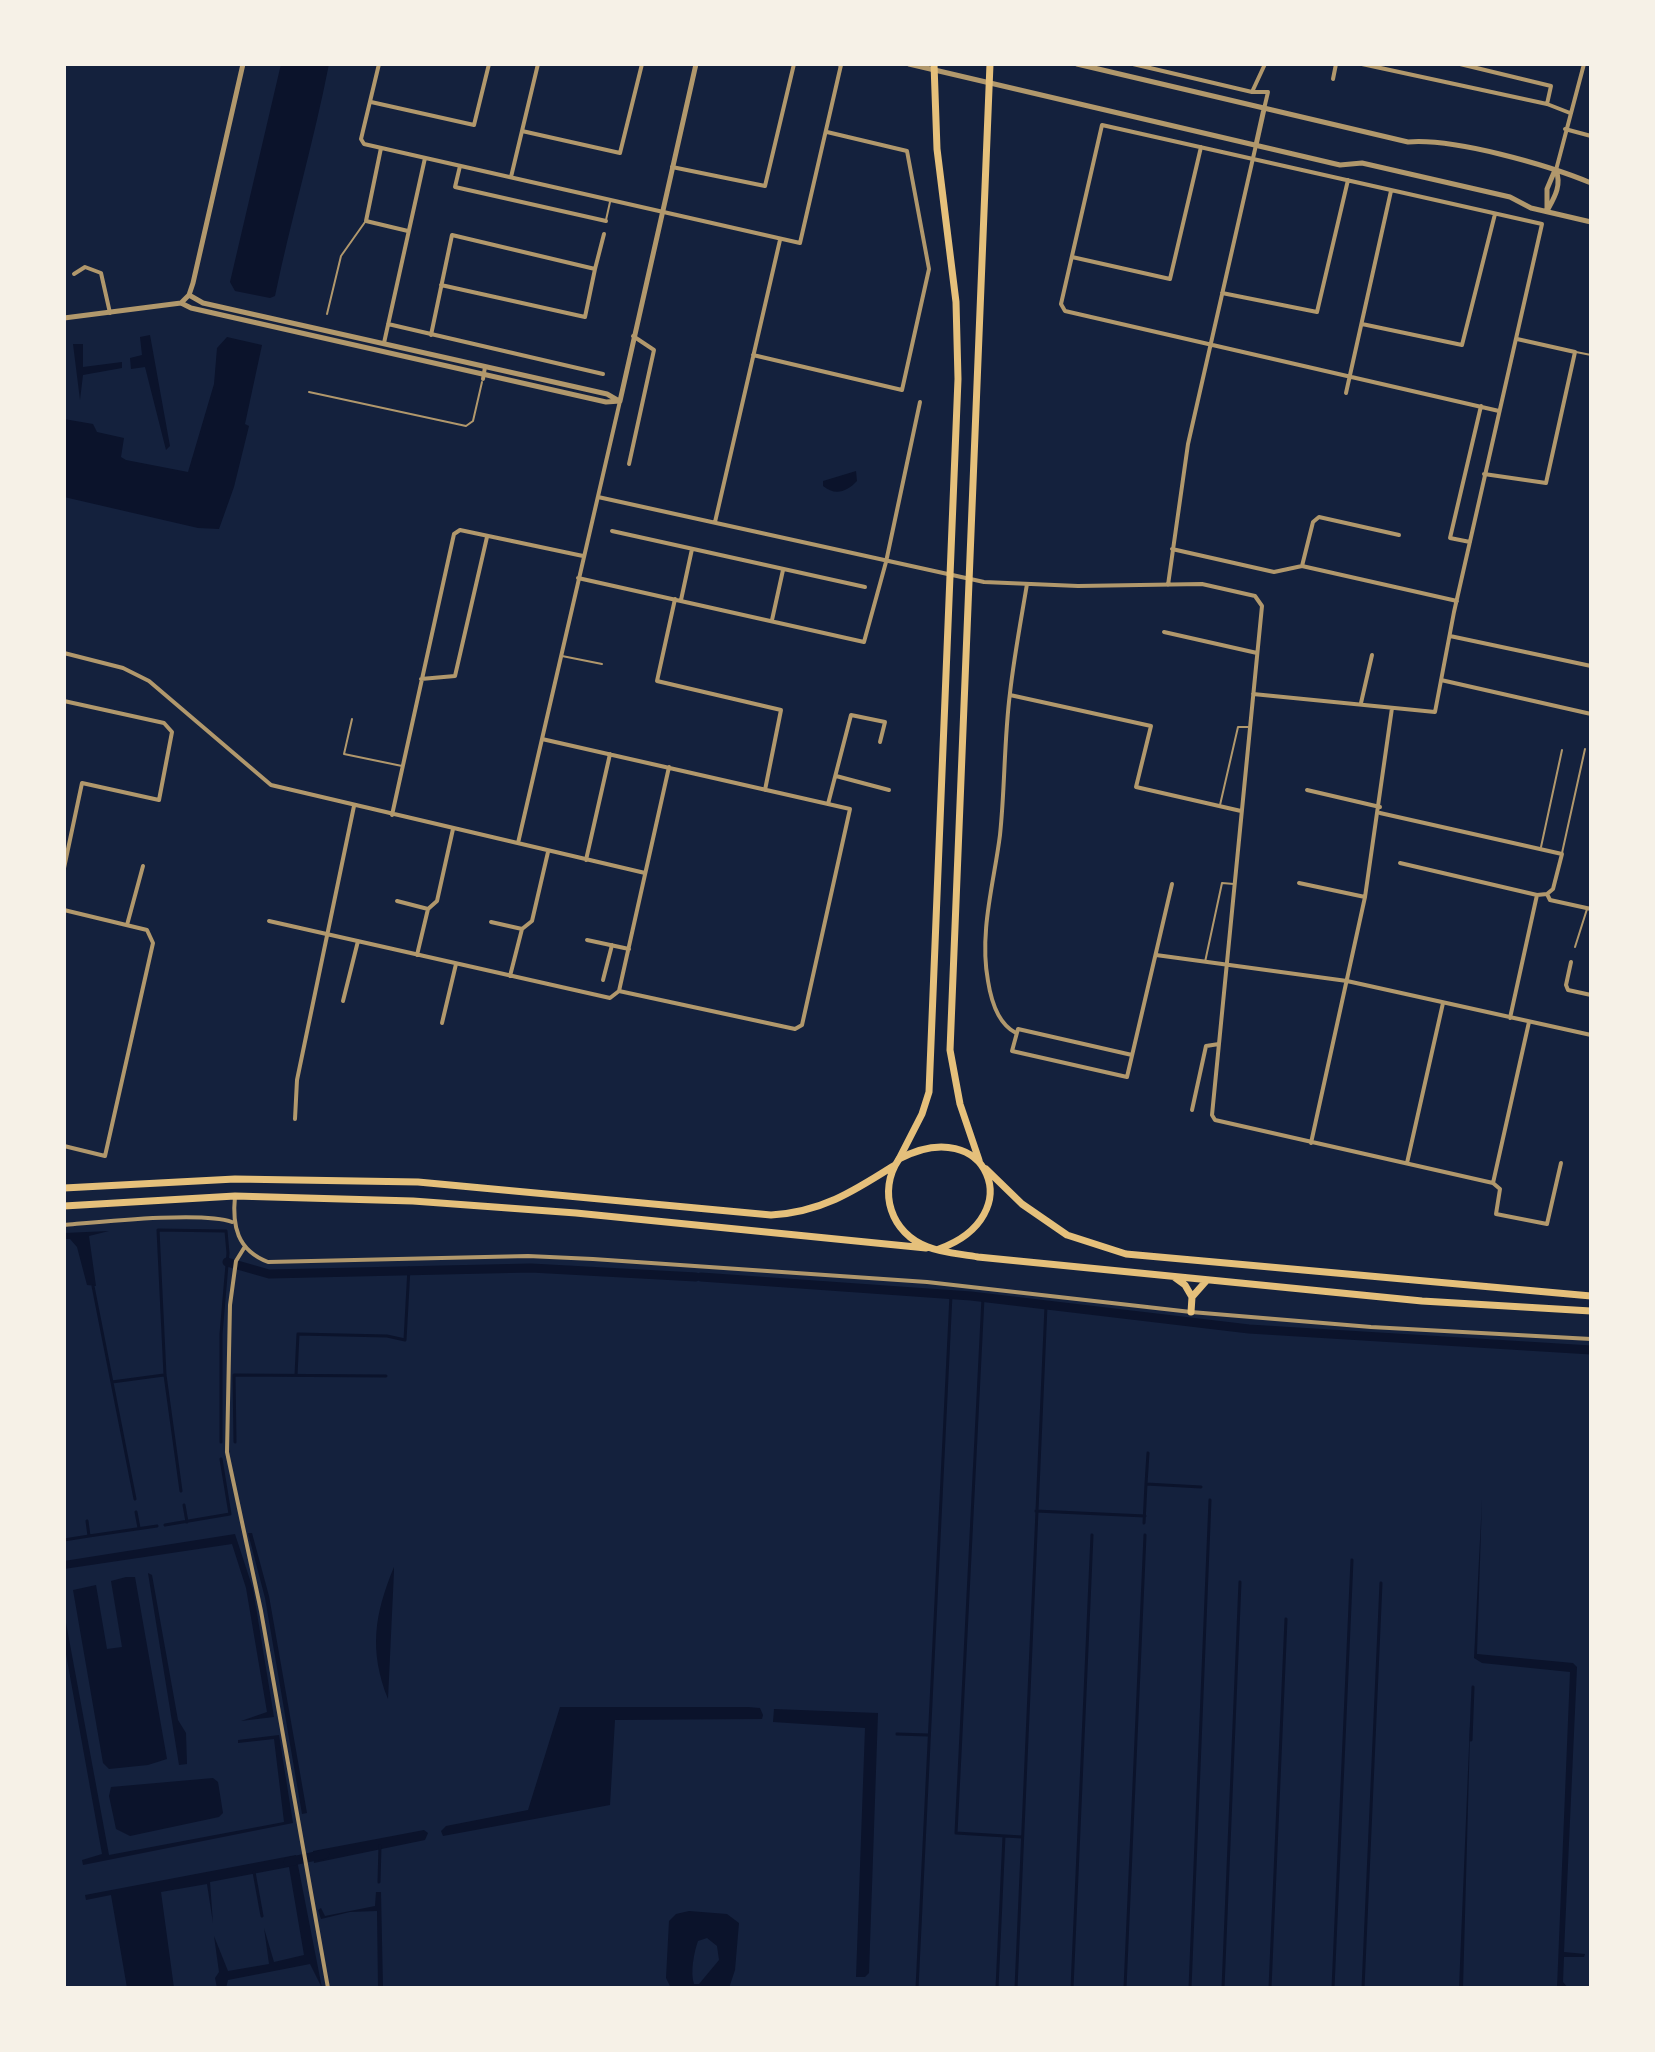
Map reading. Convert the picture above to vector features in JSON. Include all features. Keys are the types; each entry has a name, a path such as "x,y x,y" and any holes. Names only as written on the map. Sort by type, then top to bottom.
{"main road":[{"path":"939,1249 970,1235 986,1214 990,1194 960,1104 950,1050 990,64"},
{"path":"928,1248 903,1232 893,1217 887,1193 897,1162 922,1114 930,1080 957,327 937,149 934,67"},
{"path":"64,1188 235,1179 403,1181 771,1215 808,1211 838,1201 897,1162 934,1145 955,1148 982,1163 1039,1218 1067,1235 1126,1254 1591,1296"},
{"path":"64,1206 235,1196 413,1201 576,1213 1422,1301 1591,1311"},
{"path":"1172,1275 1185,1285 1192,1297 1191,1312"},
{"path":"1192,1297 1209,1279"}],"street":[{"path":"181,303 189,295 243,64"},
{"path":"379,64 361,141 800,243 840,64"},
{"path":"371,102 474,125 489,64"},
{"path":"511,177 538,64"},
{"path":"522,131 620,153 642,64"},
{"path":"518,843 696,64"},
{"path":"672,167 765,186 794,64"},
{"path":"909,64 934,67 1340,165 1362,163 1510,197 1547,211 1591,222"},
{"path":"1077,64 1264,109 1556,170 1591,183"},
{"path":"1133,64 1252,92 1268,92 1188,444 1168,585"},
{"path":"1252,92 1265,64"},
{"path":"1333,79 1336,64"},
{"path":"1362,64 1547,104 1570,113"},
{"path":"1401,72 1402,64"},
{"path":"1460,64 1551,86 1547,104"},
{"path":"1547,211 1547,189 1556,170 1584,64"},
{"path":"1253,694 1435,712 1484,474 1517,339 1542,224 1102,125 1072,257 1063,307 1065,311 1499,411"},
{"path":"1565,129 1591,136"},
{"path":"753,355 902,390 929,269 907,151 827,132"},
{"path":"1072,257 1170,279 1201,147"},
{"path":"381,148 366,221 408,231"},
{"path":"384,347 425,158"},
{"path":"460,166 455,187 606,221"},
{"path":"1547,211 1559,180 1556,170"},
{"path":"1222,293 1317,312 1348,180"},
{"path":"1346,393 1391,191"},
{"path":"1362,324 1462,345 1495,214"},
{"path":"441,285 585,317 604,234"},
{"path":"431,335 452,235 595,269"},
{"path":"715,523 780,240"},
{"path":"74,274 85,267 101,273 110,313"},
{"path":"189,295 203,303 484,373 606,402 620,401"},
{"path":"64,318 181,303 191,308 384,347"},
{"path":"388,324 603,374"},
{"path":"629,464 654,350 633,336"},
{"path":"1484,474 1538,485 1546,483 1575,352 1517,339"},
{"path":"578,578 864,642 886,562 920,402"},
{"path":"1470,542 1450,538 1481,406"},
{"path":"598,497 950,577 1027,584 1202,584 1255,596 1262,606 1212,1115 1215,1120 1493,1183 1500,1189 1496,1214 1547,1224 1561,1163"},
{"path":"1302,566 1313,522 1319,517 1399,535"},
{"path":"612,531 865,587"},
{"path":"392,815 451,539 457,532 583,556"},
{"path":"421,679 455,676 487,536"},
{"path":"692,549 657,681 781,710 765,790"},
{"path":"1172,549 1274,572 1302,566 1457,601"},
{"path":"772,620 783,570"},
{"path":"1016,1033 1006,1027 995,1006 988,981 986,952 988,905 1000,835 1010,695 1027,584"},
{"path":"1164,632 1257,653"},
{"path":"1450,636 1591,666"},
{"path":"64,653 123,668 149,681 268,784 645,873"},
{"path":"1360,704 1372,655"},
{"path":"1441,680 1591,714"},
{"path":"1010,695 1151,726 1136,787 1241,811"},
{"path":"64,701 164,723 172,732 159,800 82,783 64,868"},
{"path":"1311,1143 1365,897 1380,810 1392,708"},
{"path":"828,804 851,715 885,722 880,742"},
{"path":"542,739 850,809 802,1025 795,1029 619,991"},
{"path":"586,860 610,754"},
{"path":"269,921 610,998 619,991 669,767"},
{"path":"836,776 889,790"},
{"path":"1307,790 1562,854 1553,889 1547,894 1537,895 1400,863"},
{"path":"295,1119 297,1080 354,819 354,806"},
{"path":"417,955 428,909 437,901 453,829"},
{"path":"510,976 522,929 532,921 548,852"},
{"path":"127,925 143,866"},
{"path":"1299,883 1365,897"},
{"path":"1132,1055 1018,1029 1012,1051 1127,1077 1172,884"},
{"path":"1547,894 1550,900 1589,908"},
{"path":"1510,1018 1537,895"},
{"path":"397,901 428,909"},
{"path":"64,910 147,930 153,943 105,1156 64,1146"},
{"path":"491,922 522,929"},
{"path":"587,940 629,949"},
{"path":"343,1001 358,941"},
{"path":"603,980 612,945"},
{"path":"1156,955 1347,981 1591,1035"},
{"path":"1571,962 1566,985 1568,990 1591,995"},
{"path":"442,1023 456,964"},
{"path":"1407,1163 1443,1003"},
{"path":"1493,1183 1529,1022"},
{"path":"1192,1110 1206,1046 1219,1044"},
{"path":"235,1196 232,1222 244,1248 268,1262 528,1256 623,1261 927,1282 1191,1312 1591,1339"},
{"path":"64,1225 168,1219 232,1222"},
{"path":"244,1248 236,1261 230,1305 227,1452 261,1611 328,1988"}],"lane":[{"path":"606,221 610,200"},
{"path":"327,314 341,256 366,221"},
{"path":"1575,352 1591,355"},
{"path":"309,392 466,426 473,421 484,373"},
{"path":"561,655 602,664"},
{"path":"352,719 344,754 402,766"},
{"path":"1220,806 1238,727 1250,727"},
{"path":"1562,854 1585,749"},
{"path":"1540,849 1562,750"},
{"path":"1205,963 1222,883 1234,884"},
{"path":"1575,947 1589,908"}],"water":[{"path":"281,64 329,64 275,296 270,298 235,291 230,282"},
{"path":"150,335 170,446 166,450 145,367 131,369 130,358 142,355 140,337"},
{"path":"227,337 262,345 245,424 249,426 234,487 219,529 198,528 64,497 64,419 93,424 97,432 124,438 121,457 126,460 188,472 214,384 217,348"},
{"path":"73,344 83,344 83,367 122,362 122,368 83,375 80,400"},
{"path":"856,471 857,481 845,490 836,492 823,486 823,481"},
{"path":"109,1231 89,1236 96,1286 87,1285 77,1247 70,1239 64,1239 64,1233"},
{"path":"1482,1500 1477,1654 1573,1663 1577,1667 1564,1952 1585,1954 1584,1957 1564,1957 1563,1982 1568,1988 1557,1988 1570,1672 1482,1663 1474,1658"},
{"path":"248,1533 252,1533 269,1596 307,1813 302,1814 265,1598"},
{"path":"235,1534 253,1589 274,1717 241,1721 267,1712 246,1588 232,1544 64,1569 64,1561"},
{"path":"394,1567 388,1699 378,1665 376,1633 382,1601"},
{"path":"148,1573 152,1575 178,1720 186,1733 187,1764 179,1765"},
{"path":"135,1577 167,1759 148,1765 109,1769 103,1763 73,1590 96,1585 107,1649 122,1647 111,1581"},
{"path":"64,1612 109,1855 284,1822 274,1739 238,1743 238,1740 279,1735 293,1823 83,1865 82,1860 102,1854 64,1643"},
{"path":"1471,1698 1463,1988 1459,1988"},
{"path":"560,1707 748,1707 760,1708 763,1715 762,1719 615,1720 610,1805 443,1836 441,1831 446,1826 528,1810"},
{"path":"774,1709 878,1713 869,1973 865,1977 856,1977 865,1728 773,1722"},
{"path":"213,1778 218,1782 223,1813 219,1817 130,1836 116,1829 109,1796 111,1787"},
{"path":"424,1830 428,1833 425,1840 314,1863 313,1851"},
{"path":"296,1855 322,1988 310,1964 228,1980 226,1988 217,1988 215,1978 219,1972 214,1936 228,1971 269,1964 264,1928 274,1962 304,1955 289,1867 210,1882 213,1923 207,1884 161,1892 174,1988 127,1988 111,1895 86,1900 85,1895"},
{"path":"376,1892 381,1892 383,1988 378,1988 377,1911 350,1912 321,1919 318,1910 321,1908 325,1916 375,1906"},
{"path":"689,1911 727,1914 739,1923 735,1970 729,1988 671,1988 666,1978 669,1921 676,1914","holes":["707,1938 717,1946 719,1960 699,1984 694,1984 693,1962 698,1941"]}],"waterway":[{"path":"181,1491 165,1375 158,1230 226,1231 228,1253 221,1334 221,1442"},
{"path":"227,1262 269,1274 531,1268 696,1277"},
{"path":"296,1375 298,1334 387,1336 405,1340 409,1268"},
{"path":"701,1277 971,1296 1249,1329 1591,1350"},
{"path":"93,1286 135,1499"},
{"path":"917,1988 951,1295"},
{"path":"983,1298 956,1833 1022,1837"},
{"path":"1016,1988 1046,1306"},
{"path":"112,1382 164,1375"},
{"path":"235,1442 234,1375 386,1376"},
{"path":"1148,1453 1146,1484 1201,1487"},
{"path":"165,1525 230,1514 221,1459"},
{"path":"1144,1523 1146,1484"},
{"path":"1190,1988 1210,1500"},
{"path":"184,1505 187,1522"},
{"path":"1036,1511 1145,1516"},
{"path":"136,1512 139,1528"},
{"path":"64,1540 89,1536 87,1521"},
{"path":"89,1536 157,1526"},
{"path":"1072,1988 1092,1535"},
{"path":"1125,1988 1145,1535"},
{"path":"1333,1988 1352,1560"},
{"path":"1223,1988 1240,1582"},
{"path":"1363,1988 1381,1583"},
{"path":"1270,1988 1286,1619"},
{"path":"1471,1740 1473,1687"},
{"path":"897,1734 928,1735"},
{"path":"997,1988 1004,1836"},
{"path":"379,1882 380,1846"},
{"path":"288,1862 325,1854"},
{"path":"254,1872 262,1916"}]}
